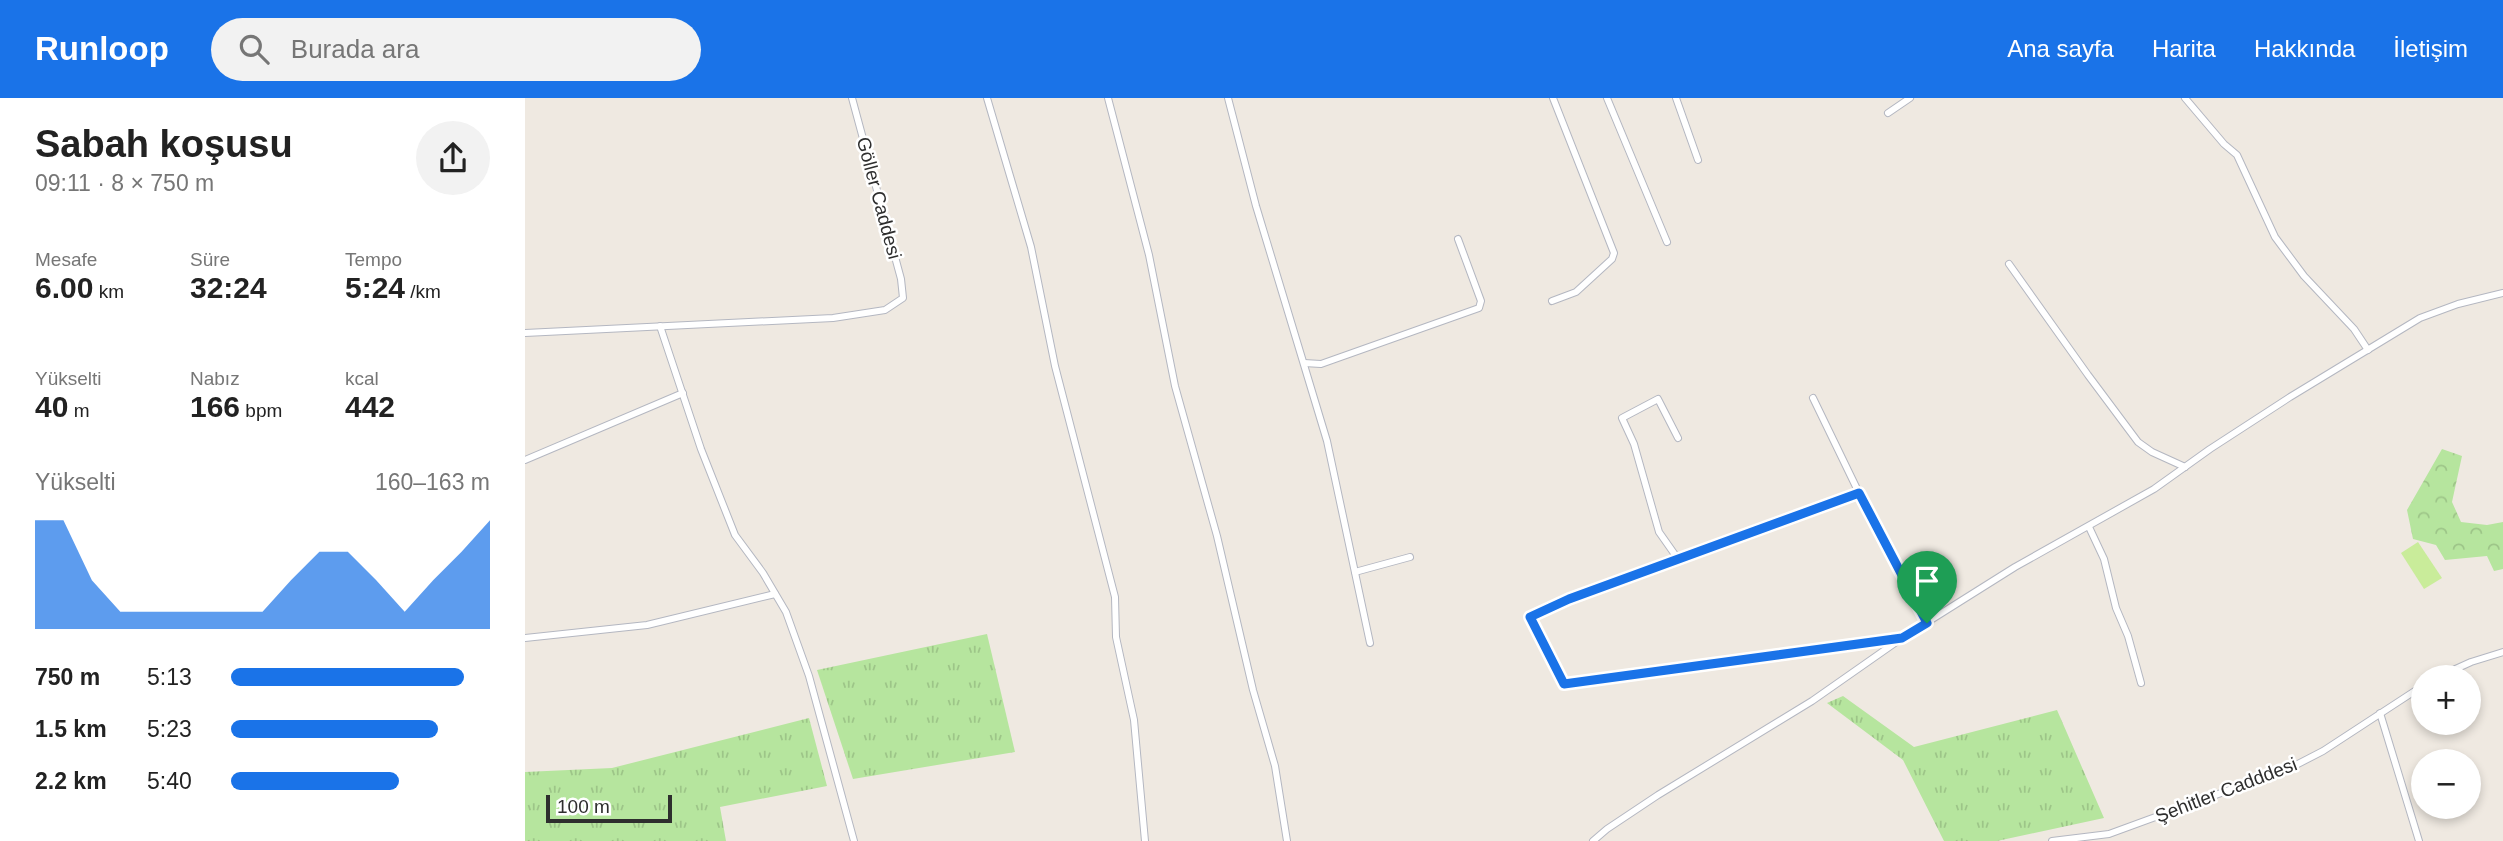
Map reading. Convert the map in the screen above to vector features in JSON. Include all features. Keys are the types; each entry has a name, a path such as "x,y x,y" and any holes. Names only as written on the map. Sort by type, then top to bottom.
{"street":[{"name":"Göller Caddesi","path":"660,326 857,315 885,310 902,298 901,279 852,98"},
{"path":"987,98 1031,247 1055,366 1115,597 1116,637 1134,720 1145,841"},
{"path":"1108,98 1149,255 1175,386 1217,536 1253,690 1275,766 1287,841"},
{"path":"1228,98 1256,206 1327,441 1370,643"},
{"path":"1552,301 1576,292 1612,259 1614,253 1553,98"},
{"path":"1607,98 1667,242"},
{"path":"1676,98 1699,160"},
{"path":"1888,113 1910,98"},
{"path":"2185,98 2224,144 2237,155 2275,237 2304,276 2354,329 2368,350"},
{"path":"1304,363 1321,364 1479,308 1481,302 1476,285 1458,239"},
{"path":"2009,264 2139,442 2152,452 2185,467"},
{"path":"1593,841 1658,794 1812,701 1902,638 2015,567 2154,489 2290,397 2420,318 2458,304 2503,293"},
{"path":"525,333 660,326 734,535 763,573 786,612 809,676 854,841"},
{"path":"525,460 683,393"},
{"path":"1814,398 1859,493 1927,623"},
{"path":"1678,438 1658,399 1622,418 1635,444 1659,532 1678,559"},
{"path":"1859,493 1569,599 1530,617 1564,684 1902,638"},
{"path":"2089,527 2104,559 2116,608 2128,636 2141,683"},
{"path":"1355,572 1410,557"},
{"path":"525,638 647,625 775,594"},
{"path":"2464,665 2503,652"},
{"name":"Şehitler Cadddesi","path":"2052,841 2109,834 2292,767 2323,751 2411,693"},
{"path":"2380,713 2419,841"}],"green space":[{"path":"2442,449 2462,456 2452,502 2461,522 2487,525 2503,522 2503,569 2494,571 2487,556 2445,560 2436,545 2413,539 2407,510"},
{"path":"2418,542 2442,578 2424,589 2401,553"},
{"path":"987,634 1015,752 853,779 817,670"},
{"path":"1843,696 1914,747 2057,710 2104,818 1997,841 1944,841 1903,760 1827,703"},
{"path":"809,718 827,786 720,807 726,841 525,841 525,772 612,768"}],"route":[{"path":"1859,493 1927,623 1902,638 1564,684 1530,617 1569,599 1859,493"}]}
